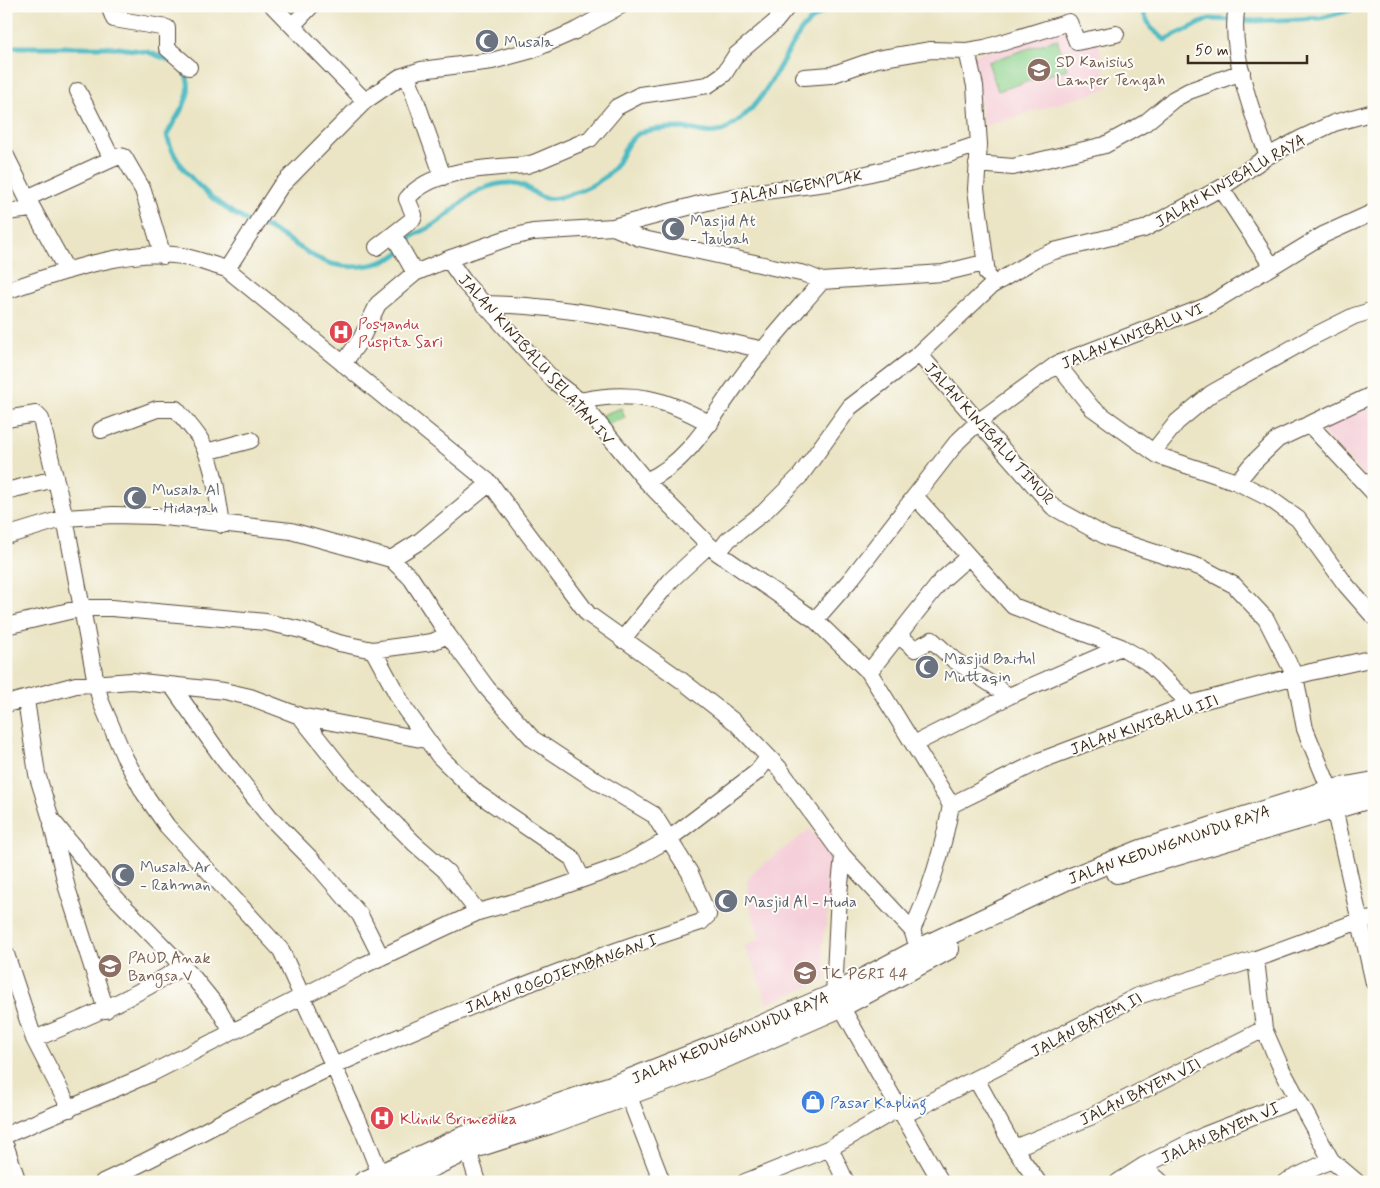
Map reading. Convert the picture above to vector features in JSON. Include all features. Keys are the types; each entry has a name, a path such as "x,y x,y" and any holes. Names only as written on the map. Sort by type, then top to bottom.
{"main road":[{"name":"JALAN KEDUNGMUNDU RAYA","path":"399,1182 468,1150 704,1066 837,1000 918,947 1002,921 1127,869 1332,799 1374,782"},
{"name":"JALAN KEDUNGMUNDU RAYA","path":"1332,799 1374,797"},
{"name":"JALAN KEDUNGMUNDU RAYA","path":"375,1179 460,1138 624,1082 837,1000"}],"street":[{"path":"109,6 114,19 167,28 167,48 189,67"},
{"path":"273,6 365,101"},
{"path":"293,25 311,6"},
{"path":"227,268 252,233 280,187 365,101 407,75 421,70 492,61 532,50 575,31 620,6"},
{"path":"378,247 413,219 414,215 407,199 409,196 443,177 467,171 527,165 590,139 617,107 640,95 708,85 724,74 736,54 775,22 788,6"},
{"path":"1236,8 1235,33 1242,72 1268,156"},
{"path":"804,77 831,75 877,59 930,50 967,51 1068,22 1077,42 1116,34"},
{"path":"967,51 975,86 979,144 976,189 984,263 991,286"},
{"path":"977,164 1013,167 1105,145 1145,123 1174,99 1189,91 1242,72"},
{"path":"407,75 443,177"},
{"path":"78,91 112,159"},
{"name":"JALAN KINIBALU RAYA","path":"622,640 671,580 764,512 800,476 850,407 919,354 991,286 1037,258 1054,251 1144,230 1221,188 1268,156 1334,124 1374,112"},
{"name":"JALAN NGEMPLAK","path":"343,364 361,339 378,304 415,273 508,238 533,232 613,227 758,192 834,182 949,154 979,144"},
{"path":"6,156 29,204 67,271"},
{"path":"6,212 29,204 112,159 120,156 124,157 143,190 163,256"},
{"path":"1221,188 1271,265"},
{"name":"JALAN KINIBALU VI","path":"815,620 851,579 957,442 979,421 1057,364 1207,306 1271,265 1323,235 1374,212"},
{"name":"JALAN NGEMPLAK","path":"613,227 639,238 805,274 822,280 943,273 984,263"},
{"path":"394,236 406,254 415,273"},
{"path":"6,291 67,271 125,256 181,256 227,268 490,482 588,614 622,640 681,680 736,723 779,768 843,856 918,947"},
{"name":"JALAN KINIBALU SELATAN IV","path":"448,259 483,304 555,382 580,402 646,481 713,549"},
{"path":"646,481 658,476 684,454 710,424 739,381 822,280"},
{"path":"483,304 532,304 603,314 764,350"},
{"path":"1154,452 1177,422 1212,393 1314,336 1354,316 1374,310"},
{"name":"JALAN KINIBALU TIMUR","path":"919,354 1053,507 1107,538 1202,568 1234,584 1266,619 1296,676 1305,729 1332,799 1352,880 1366,920 1374,983"},
{"path":"1057,364 1092,408 1159,456 1237,482 1269,498 1298,519 1346,585 1374,616"},
{"path":"1237,482 1251,465 1278,439 1374,394"},
{"path":"580,402 598,397 659,400 684,409 710,424"},
{"path":"101,430 151,411 176,409 193,429 211,463 222,524"},
{"path":"6,419 36,414 39,416 64,518 96,683 101,702 124,756 144,793 167,826 281,950 304,996 364,1132 375,1179"},
{"path":"1309,424 1374,493"},
{"path":"206,452 251,440"},
{"path":"6,491 55,479"},
{"path":"391,559 420,541 490,482"},
{"path":"915,496 1013,606 1121,647 1147,662 1190,704"},
{"path":"6,536 64,518 113,515 155,516 291,531 391,559 411,578 448,635 486,688 533,739 595,780 654,815 669,839"},
{"path":"713,549 815,620 869,672 952,805 928,896 918,947"},
{"path":"869,672 942,580 968,557"},
{"path":"6,626 82,608 112,608 266,622 301,630 339,644 373,650 432,642 448,635"},
{"path":"898,635 915,649 932,640 954,660 1008,696"},
{"path":"914,744 1008,696 1121,647"},
{"path":"373,650 383,673 426,740 477,792 572,858 582,879"},
{"name":"JALAN KINIBALU III","path":"952,805 1042,760 1190,704 1374,658"},
{"path":"6,704 76,685 132,681 224,691 250,697 300,716 426,740"},
{"path":"172,686 224,760 269,816 317,865 360,915 381,957"},
{"path":"26,700 38,774 67,888 106,1010"},
{"path":"300,716 347,775 414,843 447,872 478,912"},
{"path":"6,1135 150,1074 381,957 478,912 532,897 623,865 669,839 757,772 768,758"},
{"path":"50,820 112,892 183,966 218,1008 232,1032"},
{"name":"JALAN ROGOJEMBANGAN I","path":"334,1066 475,1003 619,948 705,920 708,915 690,873 669,839"},
{"path":"843,856 839,894 837,1000 941,1182"},
{"name":"JALAN BAYEM II","path":"745,1182 830,1148 901,1112 976,1079 1138,996 1256,959 1366,920"},
{"path":"6,954 34,1039 70,1109"},
{"path":"1256,959 1264,1030 1297,1099 1331,1160 1358,1182"},
{"path":"34,1039 106,1010 145,990 183,966"},
{"name":"JALAN BAYEM VII","path":"1014,1148 1090,1117 1264,1030"},
{"path":"103,1182 334,1066"},
{"path":"976,1079 1014,1148 1038,1182"},
{"path":"628,1094 662,1182"},
{"name":"JALAN BAYEM VI","path":"1118,1182 1143,1166 1205,1135 1297,1099"},
{"path":"6,1147 18,1182"},
{"path":"830,1148 846,1182"},
{"path":"468,1150 478,1182"},
{"path":"1285,1182 1331,1160"},
{"path":"1143,1166 1161,1182"}],"shaded area":[{"name":"SD Kanisius Lamper Tengah","path":"1068,27 1098,42 1108,89 984,126 971,56"},
{"path":"1374,400 1374,486 1317,426"},
{"path":"810,829 833,861 832,890 822,945 827,979 767,1004 755,968 744,946 761,939 752,913 747,881 754,871"}],"green space":[{"path":"1057,39 1067,69 998,91 988,62"},
{"path":"621,408 625,418 605,425 602,415"}],"waterway":[{"path":"404,245 412,236 432,226 467,198 487,187 509,183 518,184 525,186 540,197 556,198 580,191 604,178 616,165 631,140 640,133 666,128 709,132 726,129 751,109 761,97 792,44 804,28 830,6"},
{"path":"1140,6 1151,28 1165,40 1209,19 1256,21 1321,18 1365,6"},
{"path":"6,47 112,47 148,52 171,61"},
{"path":"183,70 189,87 184,104 167,135 171,148 187,173 209,195 245,220 270,229 319,259 329,263 350,267 371,265 391,258 400,252"}],"place":[{"name":"Musala","path":"487,41"},
{"name":"SD Kanisius Lamper Tengah","path":"1039,70"},
{"name":"Masjid At - Taubah","path":"673,229"},
{"name":"Posyandu Puspita Sari","path":"341,332"},
{"name":"Musala Al - Hidayah","path":"135,498"},
{"name":"Masjid Baitul Muttaqin","path":"927,667"},
{"name":"Musala Ar - Rahman","path":"123,875"},
{"name":"Masjid Al - Huda","path":"726,901"},
{"name":"PAUD Anak Bangsa V","path":"110,966"},
{"name":"TK PGRI 44","path":"805,973"},
{"name":"Pasar Kapling","path":"813,1102"},
{"name":"Klinik Brimedika","path":"382,1118"}]}
